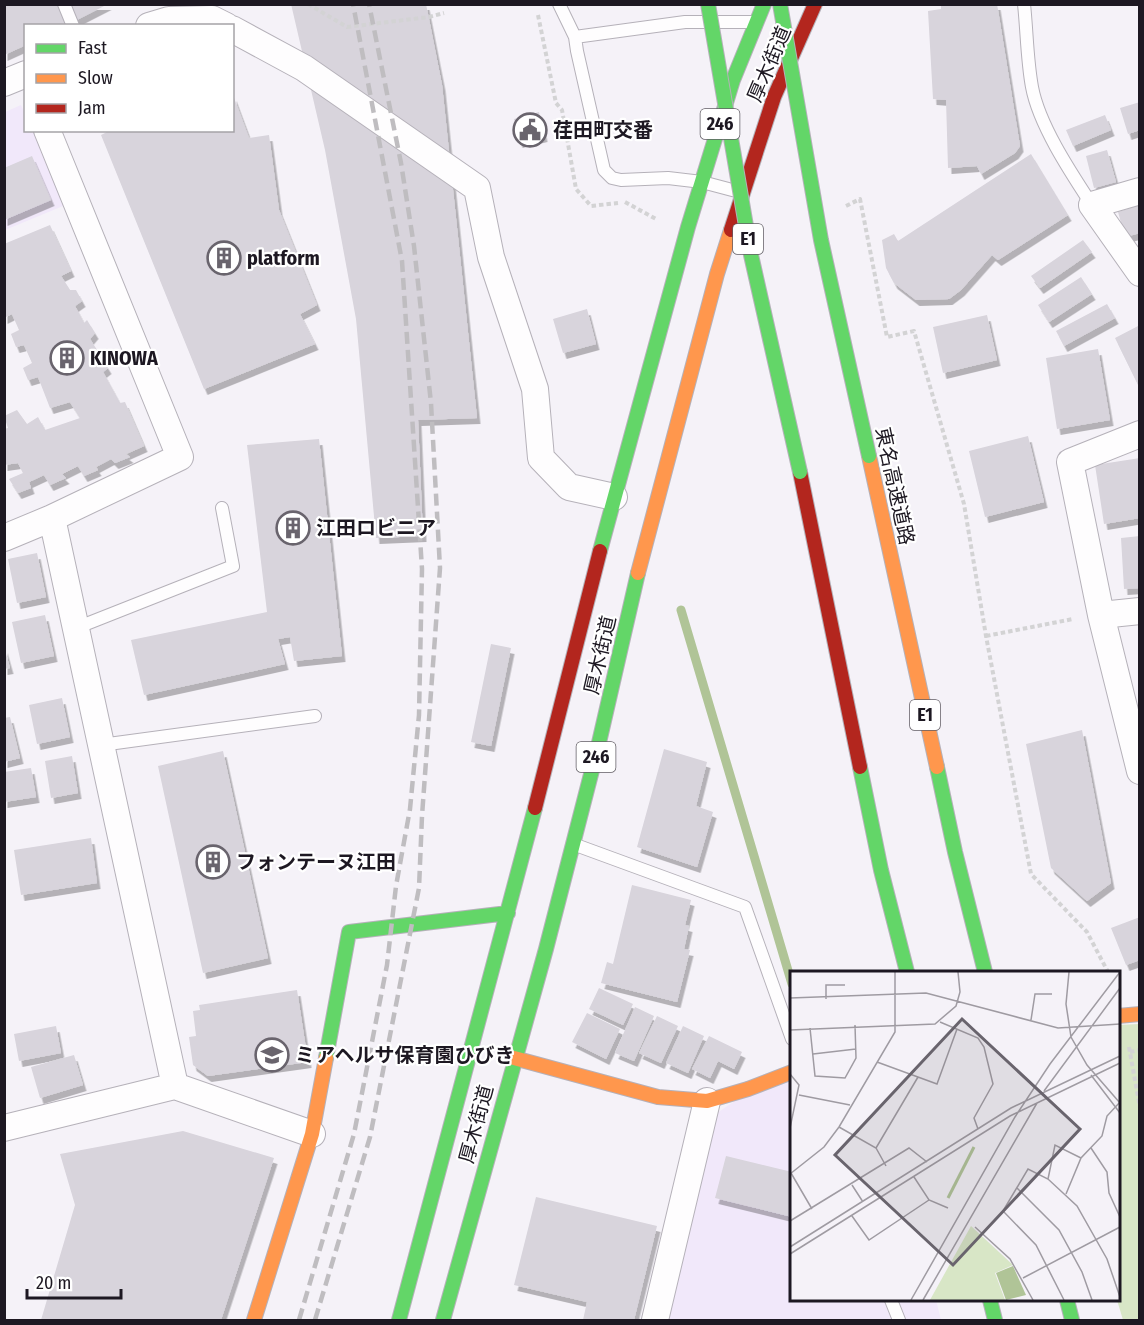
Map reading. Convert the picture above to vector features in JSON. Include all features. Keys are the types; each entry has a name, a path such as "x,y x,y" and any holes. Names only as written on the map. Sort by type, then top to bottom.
{"main road":[{"name":"E1","path":"708,4 751,255 800,472 881,870 907,971"},
{"name":"厚木街道","path":"399,1320 508,913 614,497 688,227 733,80 764,4"},
{"name":"東名高速道路","path":"780,4 821,240 955,852 985,971"},
{"name":"厚木街道","path":"443,1320 514,1058 546,950 598,747 651,523 717,274 774,97 815,4"},
{"path":"254,1320 312,1134 349,932 508,913"},
{"path":"1121,1016 1140,1014"},
{"path":"514,1058 658,1097 707,1101 748,1089 790,1073"},
{"path":"990,1301 995,1320"},
{"path":"1067,1301 1072,1320"}],"street":[{"path":"160,17 212,19 222,24"},
{"path":"234,30 304,68 477,188 491,257 535,389 541,458 569,487 614,497"},
{"path":"4,537 52,518 180,457 47,132"},
{"path":"1140,191 1092,205 1140,273"},
{"path":"1140,434 1070,462 1101,615 1140,771"},
{"path":"52,518 175,1086"},
{"path":"1101,615 1140,612"},
{"path":"4,1128 175,1086 312,1134"},
{"path":"655,1320 707,1101"}],"lane":[{"path":"64,4 72,24"},
{"path":"559,4 575,37 604,170 612,178 621,180 668,178 702,182 743,192"},
{"path":"1024,4 1032,87 1036,104 1061,156 1092,205"},
{"path":"575,37 685,22 757,22 799,42"},
{"path":"76,628 233,566 222,508"},
{"path":"101,745 315,716"},
{"path":"573,844 745,907 790,1033"},
{"path":"892,1301 899,1320"}],"path":[{"path":"308,4 347,27 429,17 444,13"},
{"path":"536,4 555,103 562,110 576,189 591,207 624,202 656,219"},
{"path":"860,199 887,337 914,331 963,504 1031,874 1087,932 1107,971"},
{"path":"986,636 1101,615"},
{"path":"1121,1016 1140,1108"},
{"path":"1130,1052 1140,1050"}],"shaded area":[{"path":"21,105 24,112 24,132 33,132 68,204 5,230 5,112"},
{"path":"790,1064 790,1301 936,1301 941,1320 668,1320 714,1115"}],"green space":[{"path":"1139,1024 1139,1320 1123,1320 1117,1301 1120,1301 1120,1025"}],"building":[{"path":"4,4 108,4 69,24 24,24 24,46 4,55"},
{"path":"291,4 426,4 442,85 477,418 418,420 423,536 376,538 356,319 325,150"},
{"path":"941,4 997,4 1020,146 1015,153 981,174 977,166 948,168 946,100 933,99 928,11 941,9"},
{"name":"platform","path":"234,98 249,138 269,135 279,210 317,305 300,314 315,344 204,389 101,135 107,132 234,132"},
{"path":"1140,102 1140,130 1128,134 1120,108"},
{"name":"荏田町交番","path":"539,112 544,136 519,142 514,119"},
{"path":"1105,115 1111,130 1073,146 1066,130"},
{"path":"1107,150 1116,182 1094,188 1086,156"},
{"path":"1031,154 1068,215 998,260 992,255 961,290 949,299 916,300 894,283 886,268 882,240 894,234 898,241"},
{"path":"32,156 51,200 4,220 4,168"},
{"path":"1140,205 1140,233 1125,237 1118,212"},
{"name":"KINOWA","path":"50,225 71,271 61,276 70,290 76,290 82,301 75,306 84,323 87,320 95,333 90,339 108,368 103,372 120,403 125,402 144,446 126,454 130,457 115,463 111,459 96,467 98,470 84,476 78,466 62,474 66,478 50,485 44,475 29,482 31,488 18,493 9,479 23,473 18,463 4,465 4,429 8,428 4,416 17,410 27,424 38,417 45,430 80,418 70,402 50,408 38,377 28,380 23,368 32,363 24,345 16,347 11,334 19,330 12,314 4,318 4,244"},
{"path":"1083,240 1092,252 1040,288 1031,276"},
{"path":"1081,277 1092,294 1049,322 1038,305"},
{"path":"1107,304 1115,318 1064,346 1056,331"},
{"path":"587,309 596,344 563,353 553,319"},
{"path":"987,315 997,360 943,373 933,327"},
{"path":"1140,325 1140,389 1115,338"},
{"path":"1098,349 1110,420 1057,429 1046,358"},
{"path":"1028,436 1044,502 985,517 969,451"},
{"name":"江田ロビニア","path":"319,439 342,656 294,661 290,637 278,639 285,664 144,695 131,640 267,612 247,445"},
{"path":"1140,458 1140,518 1104,524 1095,465"},
{"path":"1140,536 1140,588 1124,589 1121,538"},
{"path":"37,553 46,597 17,603 8,559"},
{"path":"45,615 54,656 21,663 12,622"},
{"path":"491,644 511,648 491,746 471,742"},
{"path":"4,647 10,668 4,669"},
{"path":"62,698 70,737 37,744 29,705"},
{"path":"10,717 20,758 4,762 4,718"},
{"path":"1082,730 1111,883 1087,901 1051,868 1026,744"},
{"path":"664,749 707,762 696,806 713,812 697,867 637,847"},
{"name":"フォンテーヌ江田","path":"223,751 268,958 203,973 158,766"},
{"path":"72,756 78,793 51,798 45,761"},
{"path":"31,768 36,797 4,802 4,772"},
{"path":"91,838 97,883 21,895 14,850"},
{"path":"632,885 691,900 685,925 689,926 684,949 690,950 677,1002 601,983 607,962 613,964"},
{"path":"1140,917 1140,960 1126,965 1111,928"},
{"path":"599,988 633,1004 623,1025 589,1009"},
{"path":"297,990 308,1062 208,1076 193,1065 189,1037 196,1036 193,1011 200,1010 199,1005"},
{"path":"635,1007 654,1016 634,1061 615,1053"},
{"path":"587,1013 620,1029 606,1059 572,1042"},
{"path":"657,1016 678,1026 661,1063 639,1053"},
{"path":"56,1026 61,1053 19,1061 14,1034"},
{"path":"683,1026 704,1036 688,1073 666,1063"},
{"path":"709,1036 742,1052 734,1069 718,1061 710,1078 692,1069"},
{"path":"74,1055 83,1085 40,1098 31,1067"},
{"path":"183,1131 274,1158 221,1320 41,1320 75,1205 60,1154"},
{"path":"726,1156 790,1172 790,1217 715,1198"},
{"path":"536,1197 657,1226 634,1320 583,1320 587,1302 514,1285"}],"waterway":[{"path":"681,610 790,977"}],"railway":[{"path":"299,1320 354,1134 387,965 396,886 410,809 419,715 422,569 402,261 353,4"},
{"path":"315,1320 370,1137 419,888 440,568 431,403 414,246 401,163 369,4"}],"traffic: fast":[{"path":"708,4 751,255 800,472"},
{"path":"600,551 688,227 733,80 764,4"},
{"path":"780,4 821,240 869,456"},
{"path":"443,1320 546,949 598,747 638,573"},
{"path":"860,767 881,870 907,971"},
{"path":"937,767 955,852 985,971"},
{"path":"399,1320 535,808"},
{"path":"326,1058 349,932 508,913"},
{"path":"990,1301 995,1320"},
{"path":"1067,1301 1072,1320"}],"traffic: slow":[{"path":"638,573 717,274 731,230"},
{"path":"869,456 937,767"},
{"path":"1120,1016 1140,1014"},
{"path":"254,1320 312,1134 326,1058"},
{"path":"514,1058 658,1097 707,1101 748,1089 790,1073"}],"traffic: jam":[{"path":"731,230 774,97 815,4"},
{"path":"800,472 860,767"},
{"path":"535,808 600,551"}],"place":[{"name":"荏田町交番","path":"530,130"},
{"name":"platform","path":"224,258"},
{"name":"KINOWA","path":"67,358"},
{"name":"江田ロビニア","path":"293,528"},
{"name":"フォンテーヌ江田","path":"213,862"},
{"name":"ミアヘルサ保育園ひびき","path":"272,1055"}]}
